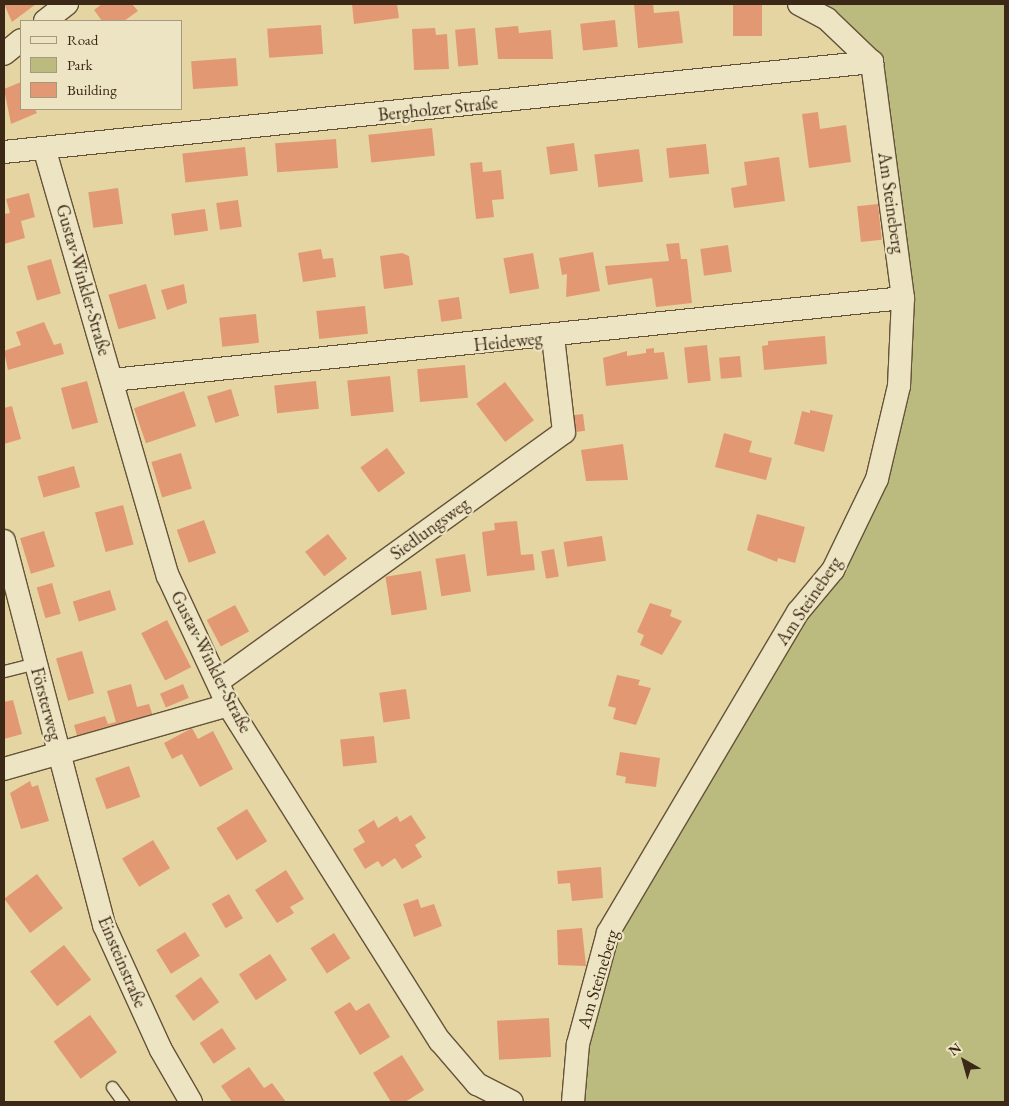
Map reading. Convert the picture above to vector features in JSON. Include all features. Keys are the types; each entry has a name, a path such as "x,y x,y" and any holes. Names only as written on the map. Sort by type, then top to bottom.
{"street":[{"path":"46,20 67,4"},
{"path":"799,4 827,19 872,62"},
{"path":"4,54 20,41"},
{"name":"Bergholzer Straße","path":"4,152 45,151 872,62"},
{"name":"Am Steineberg","path":"573,1102 578,1044 608,934 798,612 833,570 877,479 899,386 903,298 872,62"},
{"name":"Gustav-Winkler-Straße","path":"45,151 168,576 219,681 228,705 440,1041 477,1084 512,1102"},
{"name":"Heideweg","path":"112,380 553,338 903,298"},
{"name":"Siedlungsweg","path":"219,681 564,432 553,338"},
{"name":"Försterweg","path":"4,541 60,755 228,705"},
{"path":"4,769 60,755"},
{"name":"Einsteinstraße","path":"60,755 104,925 161,1050 191,1102"}],"lane":[{"path":"4,671 36,663"},
{"path":"112,1087 123,1102"}],"green space":[{"path":"799,4 1005,4 1005,1102 573,1102 608,933 833,570 899,386 872,62"}],"building":[{"path":"4,4 36,4 12,22"},
{"path":"102,4 132,4 138,11 125,20 101,20 94,10"},
{"path":"352,4 397,4 399,18 354,24"},
{"path":"634,4 653,4 654,13 679,11 683,43 638,48"},
{"path":"733,4 762,4 762,36 733,36"},
{"path":"615,20 618,47 583,51 580,24"},
{"path":"321,25 323,54 269,58 267,29"},
{"path":"518,26 519,33 551,30 553,59 498,59 495,28"},
{"path":"435,28 436,35 447,34 449,69 414,70 412,29"},
{"path":"475,28 478,65 458,67 455,30"},
{"path":"236,58 238,86 193,89 191,61"},
{"path":"20,82 20,110 36,110 37,113 11,124 4,89"},
{"path":"818,112 820,129 846,125 851,162 809,168 802,114"},
{"path":"432,128 435,156 371,163 368,135"},
{"path":"336,139 338,168 277,172 275,143"},
{"path":"574,143 578,171 550,175 546,147"},
{"path":"706,144 709,174 669,178 666,148"},
{"path":"245,147 248,176 185,182 182,154"},
{"path":"639,149 643,182 598,187 594,154"},
{"path":"779,157 785,201 734,208 731,188 747,185 744,162"},
{"path":"482,162 483,172 501,170 504,199 492,200 494,217 476,219 470,163"},
{"path":"118,188 123,224 93,228 88,192"},
{"path":"29,193 35,217 21,221 25,238 4,244 4,214 10,213 6,199"},
{"path":"238,200 242,227 220,230 216,203"},
{"path":"878,204 882,240 861,242 857,206"},
{"path":"205,209 208,231 174,236 171,214"},
{"path":"679,243 681,259 687,259 692,303 656,307 652,278 608,285 605,266 669,261 666,244"},
{"path":"728,245 732,272 704,276 700,249"},
{"path":"321,249 323,259 333,258 336,277 303,282 298,253"},
{"path":"593,252 600,291 566,297 567,274 562,275 559,258"},
{"path":"402,253 409,256 413,285 384,289 380,256"},
{"path":"533,253 539,288 510,294 503,258"},
{"path":"51,259 61,294 37,300 27,266"},
{"path":"146,284 156,319 118,329 109,295"},
{"path":"184,284 187,303 167,310 161,290"},
{"path":"459,297 462,319 441,322 438,300"},
{"path":"365,306 368,334 319,339 316,311"},
{"path":"256,314 259,343 222,347 219,318"},
{"path":"44,322 54,345 61,343 64,354 8,370 4,351 21,345 16,332"},
{"path":"825,336 827,364 764,370 762,346 768,345 768,341"},
{"path":"707,345 711,381 688,383 684,347"},
{"path":"654,348 654,353 664,352 668,379 606,386 603,358 627,351 627,356 646,353 646,349"},
{"path":"740,356 742,377 721,379 719,358"},
{"path":"465,365 468,398 420,402 417,369"},
{"path":"390,376 394,412 351,416 347,380"},
{"path":"87,381 98,423 72,430 61,388"},
{"path":"316,381 319,409 277,413 274,385"},
{"path":"505,382 534,420 505,442 476,404"},
{"path":"231,389 239,416 215,423 207,396"},
{"path":"184,391 196,426 146,443 134,408"},
{"path":"12,406 21,439 4,444 4,408"},
{"path":"810,410 833,415 824,452 794,444 802,411 810,413"},
{"path":"583,414 585,431 574,432 572,415"},
{"path":"724,433 752,441 749,452 772,458 766,480 715,467"},
{"path":"623,444 628,480 586,481 581,450"},
{"path":"387,448 405,473 379,492 360,467"},
{"path":"181,453 192,488 162,497 151,462"},
{"path":"74,466 80,487 44,498 37,476"},
{"path":"123,505 134,545 106,552 95,513"},
{"path":"757,514 805,527 795,563 778,558 777,562 747,550"},
{"path":"204,520 216,553 189,563 177,530"},
{"path":"517,521 521,555 533,554 535,570 487,576 482,532 495,530 494,523"},
{"path":"44,531 55,566 31,574 20,538"},
{"path":"328,534 347,558 324,576 305,552"},
{"path":"602,536 606,561 567,567 563,542"},
{"path":"554,549 559,577 546,579 541,551"},
{"path":"465,554 471,592 441,596 435,559"},
{"path":"421,571 427,610 392,615 385,577"},
{"path":"52,583 61,614 45,618 37,587"},
{"path":"110,590 116,610 79,621 73,601"},
{"path":"650,603 672,610 670,616 682,621 662,655 640,645 644,635 637,632"},
{"path":"235,605 249,631 221,647 207,620"},
{"path":"167,620 191,667 165,680 141,633"},
{"path":"82,651 94,693 68,701 56,658"},
{"path":"617,675 640,680 638,685 651,688 636,725 613,719 616,708 608,706"},
{"path":"131,684 137,707 149,704 155,722 79,743 74,725 105,716 108,724 116,722 107,691"},
{"path":"183,684 189,698 166,708 160,694"},
{"path":"406,689 410,719 383,722 379,693"},
{"path":"13,700 22,734 4,739 4,702"},
{"path":"192,728 198,739 213,731 233,769 200,787 182,754 172,759 164,743"},
{"path":"374,736 377,763 343,766 340,740"},
{"path":"620,752 660,758 656,787 625,783 626,777 616,775"},
{"path":"129,766 140,797 106,809 95,778"},
{"path":"30,781 32,787 38,785 49,821 21,829 10,793"},
{"path":"247,809 267,841 237,860 216,828"},
{"path":"411,815 426,838 415,845 422,857 402,869 395,858 382,867 378,861 365,869 353,849 365,842 358,830 374,820 378,828 397,816 400,822"},
{"path":"153,840 170,868 139,887 122,859"},
{"path":"601,867 603,898 572,901 570,883 558,884 557,871"},
{"path":"286,870 304,899 290,907 294,913 277,923 255,890"},
{"path":"37,874 63,908 30,933 4,899"},
{"path":"229,894 243,918 226,928 212,904"},
{"path":"418,899 421,908 434,904 442,926 414,937 403,904"},
{"path":"582,928 586,966 558,965 557,930"},
{"path":"185,932 200,956 171,974 156,950"},
{"path":"334,933 350,958 327,973 311,948"},
{"path":"64,945 91,980 57,1006 30,971"},
{"path":"270,954 287,980 256,1000 239,974"},
{"path":"201,977 219,1002 193,1021 175,996"},
{"path":"350,1002 356,1011 369,1003 390,1037 360,1055 334,1012"},
{"path":"90,1015 117,1052 81,1079 54,1041"},
{"path":"549,1018 551,1057 499,1060 497,1021"},
{"path":"222,1028 236,1049 214,1064 200,1043"},
{"path":"402,1055 424,1090 405,1102 391,1102 373,1073"},
{"path":"249,1067 264,1088 272,1083 286,1102 232,1102 221,1086"}]}
